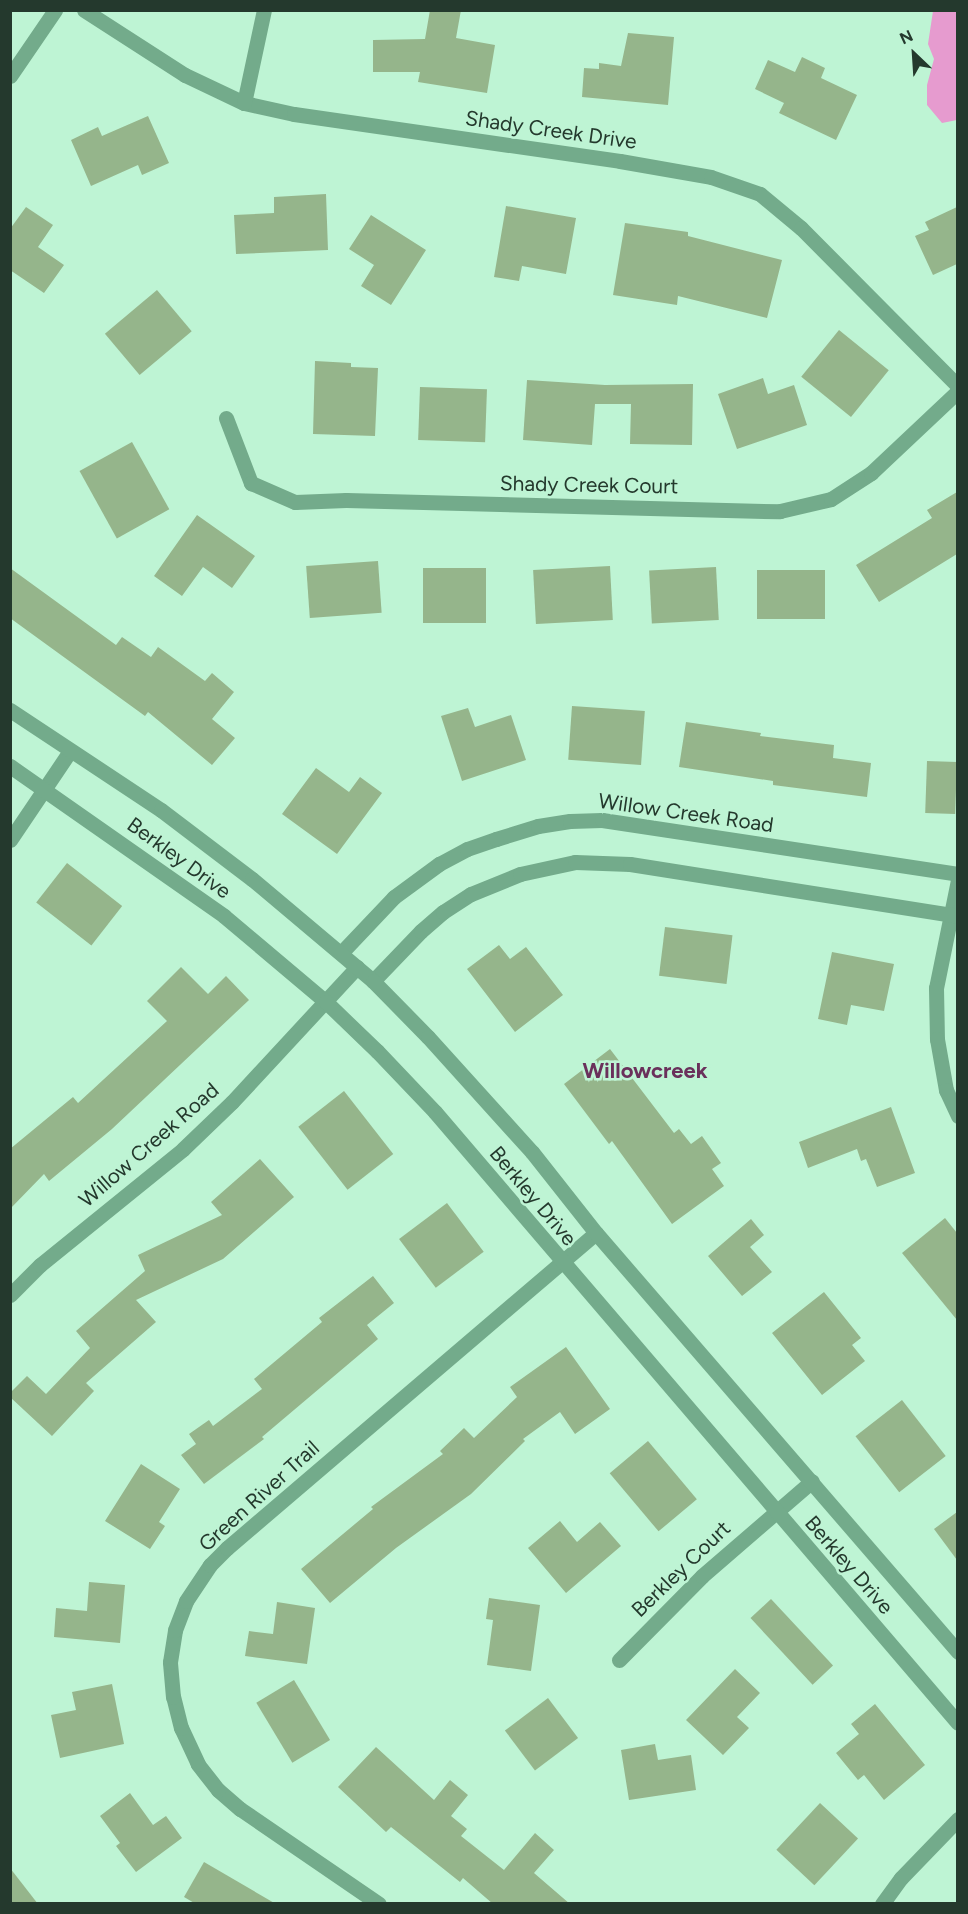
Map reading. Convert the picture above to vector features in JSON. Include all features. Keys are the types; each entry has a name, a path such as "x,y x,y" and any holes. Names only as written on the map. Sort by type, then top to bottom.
{"street":[{"path":"10,76 55,10"},
{"name":"Shady Creek Drive","path":"84,10 185,75 244,103 294,114 620,161 711,177 760,194 801,228 957,386"},
{"path":"244,103 264,10"},
{"name":"Shady Creek Court","path":"226,418 251,483 295,502 346,500 780,510 831,499 871,473 957,391"},
{"name":"Berkley Drive","path":"10,710 161,810 252,879 373,981 428,1037 532,1152 596,1233 812,1480 957,1652"},
{"path":"10,840 70,751"},
{"name":"Berkley Drive","path":"10,766 224,916 326,1002 435,1112 957,1723"},
{"name":"Willow Creek Road","path":"341,953 394,897 440,864 467,849 538,825 602,820 957,874"},
{"path":"373,981 421,931 443,912 471,894 520,874 575,862 601,861 630,864 954,916"},
{"path":"957,880 954,916 936,988 937,1039 946,1090 957,1116"},
{"name":"Willow Creek Road","path":"10,1295 40,1265 183,1149 232,1102 357,967"},
{"name":"Green River Trail","path":"379,1904 240,1809 218,1790 198,1764 181,1728 173,1697 170,1662 175,1630 186,1601 210,1565 227,1548 596,1233"},
{"name":"Berkley Court","path":"619,1660 702,1576 812,1480"},
{"path":"882,1904 901,1878 957,1819"}],"shaded area":[{"path":"933,11 957,11 957,120 942,123 927,105 927,85 934,59 928,44"}],"building":[{"path":"430,10 461,10 456,38 495,45 487,93 418,82 420,72 373,72 373,40 425,39"},
{"path":"628,33 674,37 668,105 582,97 584,68 599,69 599,63 621,66"},
{"path":"802,57 825,68 821,78 857,95 836,140 779,113 784,103 755,89 768,60 795,72"},
{"path":"148,116 169,163 142,175 138,165 91,186 71,140 98,127 102,136"},
{"path":"326,194 328,250 236,254 234,215 274,213 274,197"},
{"path":"506,206 576,218 566,274 522,266 519,281 494,277"},
{"path":"26,207 53,225 38,247 64,265 44,293 10,270 10,229"},
{"path":"957,207 957,264 933,275 915,236 929,230 925,222"},
{"path":"371,215 426,250 391,305 361,286 374,265 349,249"},
{"path":"625,223 688,232 688,236 782,260 767,318 678,296 677,305 613,295"},
{"path":"157,290 192,331 140,375 105,334"},
{"path":"839,330 889,370 851,417 801,377"},
{"path":"315,361 351,363 351,367 378,368 375,436 313,434"},
{"path":"763,378 768,394 794,385 807,425 737,449 718,394"},
{"path":"527,380 605,385 693,384 692,445 630,444 631,404 595,404 592,445 523,440"},
{"path":"420,387 487,389 485,442 418,440"},
{"path":"132,442 169,509 117,538 80,471"},
{"path":"957,492 957,554 879,602 856,565 932,518 927,510"},
{"path":"197,515 255,556 232,588 203,567 182,596 154,576"},
{"path":"378,561 382,613 310,618 306,566"},
{"path":"610,566 613,620 536,624 533,570"},
{"path":"716,567 719,620 652,623 649,571"},
{"path":"10,568 116,645 122,637 151,657 158,647 205,681 212,673 234,692 212,719 235,738 212,765 148,712 145,716 10,618"},
{"path":"423,568 486,568 486,623 423,623"},
{"path":"757,570 825,570 825,619 757,619"},
{"path":"572,706 645,711 641,765 568,760"},
{"path":"468,708 475,727 511,715 526,760 462,781 441,716"},
{"path":"686,722 761,733 760,736 834,745 833,758 871,763 867,797 773,785 773,781 679,767"},
{"path":"927,761 957,762 955,814 925,813"},
{"path":"316,768 349,792 360,777 382,793 337,854 282,814"},
{"path":"67,863 122,906 91,945 36,902"},
{"path":"665,927 732,935 727,984 659,976"},
{"path":"499,945 510,959 526,947 563,995 515,1032 467,969"},
{"path":"832,952 894,964 884,1011 851,1005 847,1025 818,1019"},
{"path":"181,967 208,994 226,976 249,1000 112,1129 49,1181 44,1174 10,1209 10,1149 73,1097 78,1103 167,1021 147,1001"},
{"path":"610,1049 674,1133 679,1129 691,1144 702,1136 721,1163 712,1169 724,1186 672,1224 612,1141 609,1144 564,1084"},
{"path":"344,1091 393,1154 348,1190 298,1127"},
{"path":"891,1107 915,1173 877,1187 866,1159 861,1161 857,1149 808,1168 799,1142"},
{"path":"260,1159 294,1197 223,1259 136,1300 156,1322 86,1383 94,1391 52,1436 10,1397 10,1393 27,1376 46,1394 90,1348 76,1331 145,1271 138,1255 222,1215 211,1202"},
{"path":"447,1203 484,1252 436,1288 399,1239"},
{"path":"945,1218 957,1233 957,1320 902,1253"},
{"path":"751,1219 764,1235 750,1247 772,1272 742,1296 708,1256"},
{"path":"373,1276 394,1303 367,1325 378,1339 262,1437 264,1439 204,1484 181,1455 196,1444 189,1434 209,1420 213,1426 262,1389 254,1379 322,1322 319,1318"},
{"path":"824,1292 861,1338 852,1345 865,1361 822,1395 772,1333"},
{"path":"566,1347 610,1409 575,1434 560,1412 523,1439 525,1441 471,1494 396,1548 330,1603 301,1569 373,1509 371,1507 443,1454 440,1451 464,1428 474,1438 517,1397 510,1387"},
{"path":"902,1400 946,1456 899,1492 856,1436"},
{"path":"648,1441 697,1499 659,1531 610,1473"},
{"path":"141,1464 180,1489 159,1522 165,1526 150,1549 105,1521"},
{"path":"957,1512 957,1560 934,1529"},
{"path":"560,1521 577,1542 600,1522 621,1546 566,1593 528,1548"},
{"path":"89,1582 125,1585 120,1643 54,1637 56,1608 87,1611"},
{"path":"489,1598 540,1605 531,1671 487,1665 493,1620 486,1619"},
{"path":"771,1599 833,1666 813,1685 751,1618"},
{"path":"277,1602 315,1608 307,1664 245,1656 249,1631 273,1634"},
{"path":"735,1669 760,1693 737,1717 749,1728 723,1755 686,1720"},
{"path":"294,1680 330,1740 292,1763 256,1703"},
{"path":"112,1684 124,1744 60,1758 51,1715 76,1710 72,1692"},
{"path":"548,1698 578,1738 535,1770 505,1730"},
{"path":"875,1704 925,1765 884,1800 864,1775 858,1780 836,1753 859,1734 851,1724"},
{"path":"655,1744 658,1760 691,1755 696,1790 629,1800 621,1750"},
{"path":"376,1747 434,1800 450,1780 468,1795 451,1816 467,1829 461,1836 504,1870 535,1833 554,1850 534,1873 570,1904 493,1904 463,1878 460,1882 391,1827 386,1832 338,1787"},
{"path":"130,1793 153,1825 166,1816 182,1838 136,1872 116,1846 120,1843 100,1816"},
{"path":"820,1803 858,1838 814,1885 776,1850"},
{"path":"204,1862 276,1904 196,1904 184,1897"},
{"path":"10,1868 38,1904 10,1904"}],"district":[{"name":"Willowcreek","path":"645,1071"}]}
